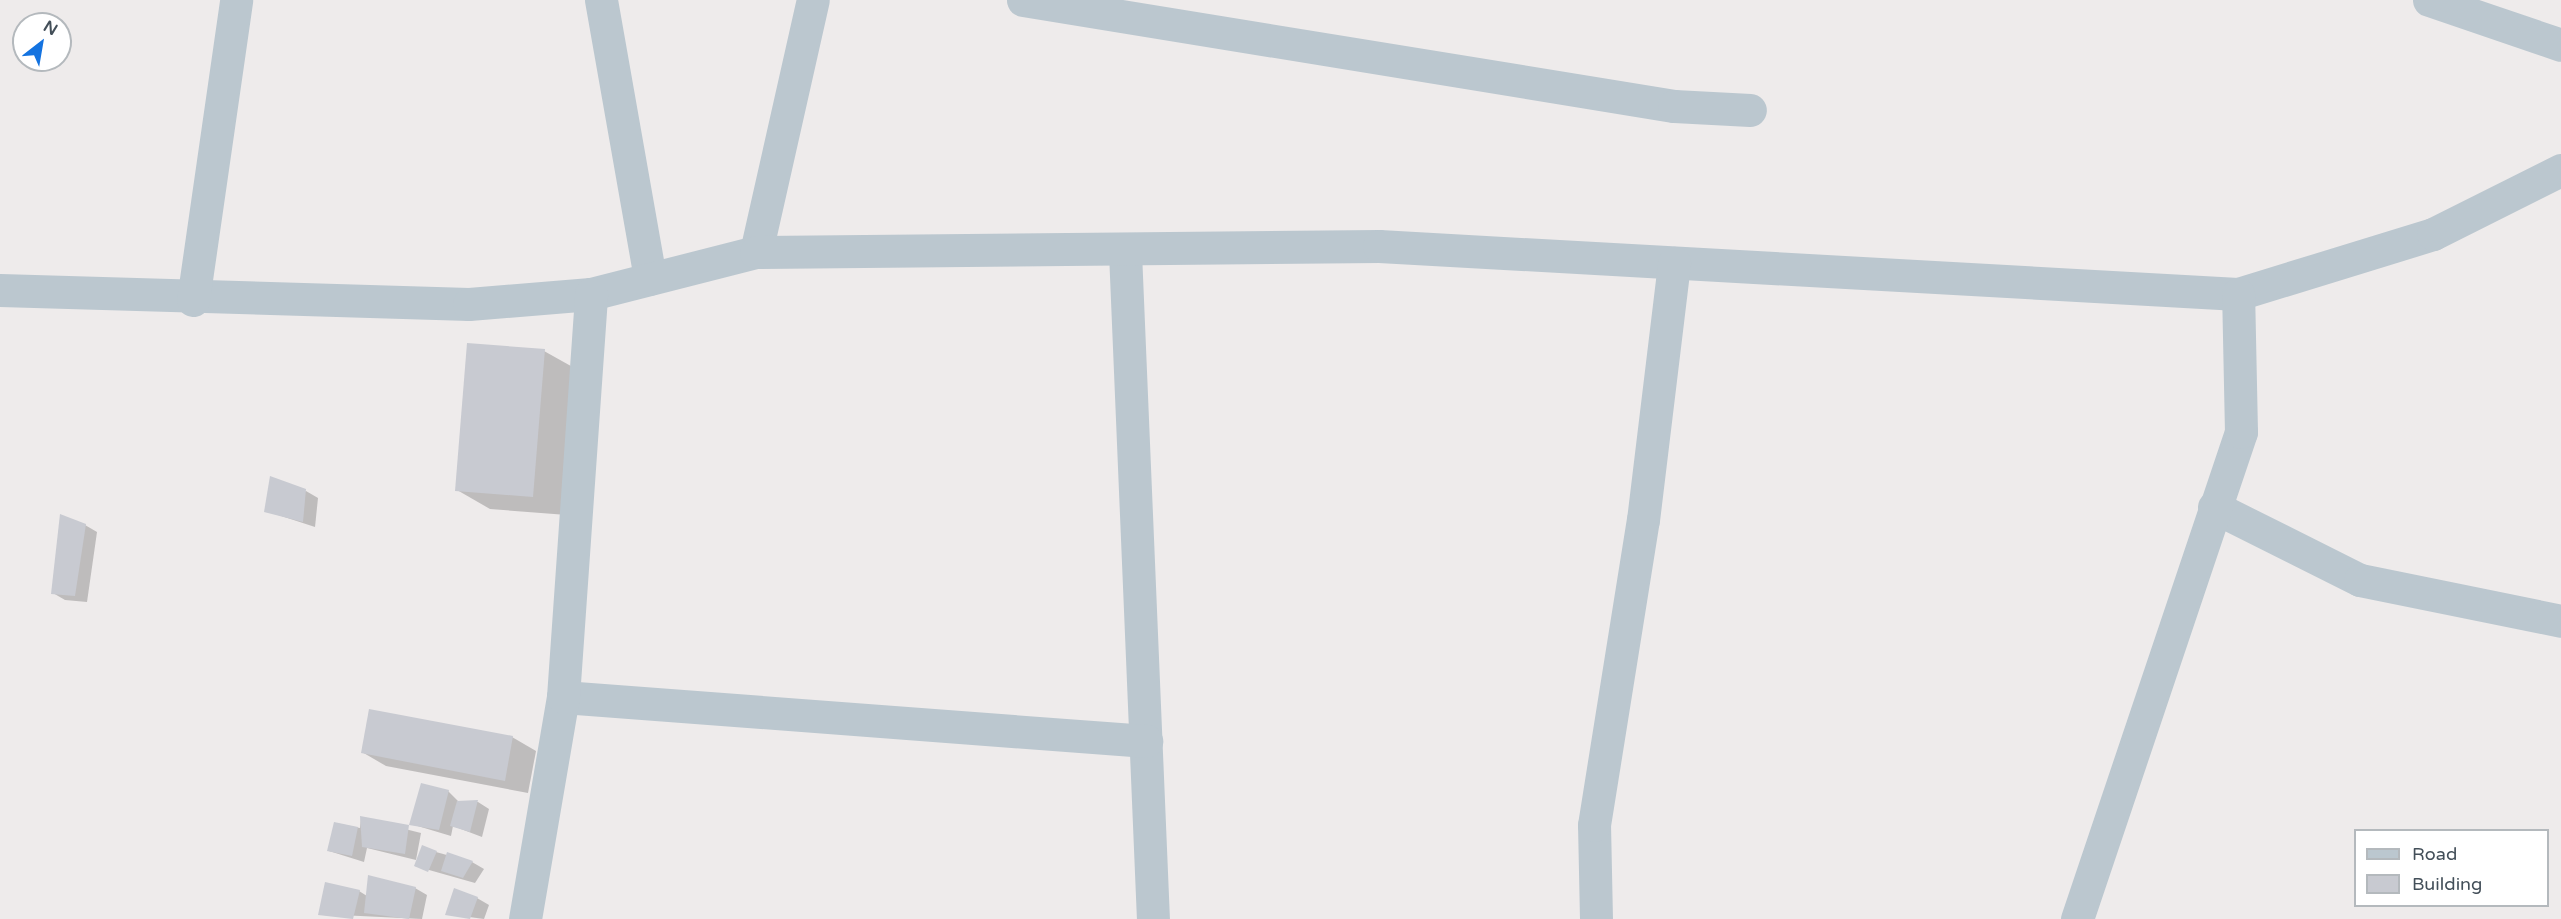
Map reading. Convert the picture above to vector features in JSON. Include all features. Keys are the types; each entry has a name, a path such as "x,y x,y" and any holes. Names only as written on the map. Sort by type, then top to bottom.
{"street":[{"path":"193,300 236,0"},
{"path":"601,0 650,279"},
{"path":"756,252 813,0"},
{"path":"1023,0 1674,106 1750,110"},
{"path":"2429,0 2561,45"},
{"path":"0,290 193,300 469,304 591,294 756,252 1125,252 1379,246 2238,294 2433,234 2561,170"},
{"path":"1125,252 1153,919"},
{"path":"1596,919 1594,825 1643,520 1674,263"},
{"path":"525,919 563,697 591,294"},
{"path":"2077,919 2241,432 2238,294"},
{"path":"2214,507 2360,580 2561,621"},
{"path":"563,697 1146,741"}],"building":[{"path":"467,343 545,349 533,497 455,491"},
{"path":"270,476 306,489 303,522 264,512"},
{"path":"60,514 86,524 75,596 51,594"},
{"path":"369,709 513,736 505,781 361,753"},
{"path":"421,783 449,790 439,830 409,825"},
{"path":"478,800 470,832 450,826 457,801"},
{"path":"360,816 409,825 405,854 362,847"},
{"path":"334,822 358,827 352,856 327,851"},
{"path":"422,845 437,851 428,872 414,866"},
{"path":"447,852 473,861 463,878 441,871"},
{"path":"368,875 416,887 409,919 364,913"},
{"path":"325,882 360,890 353,919 318,915"},
{"path":"454,888 478,897 470,919 445,915"}]}
